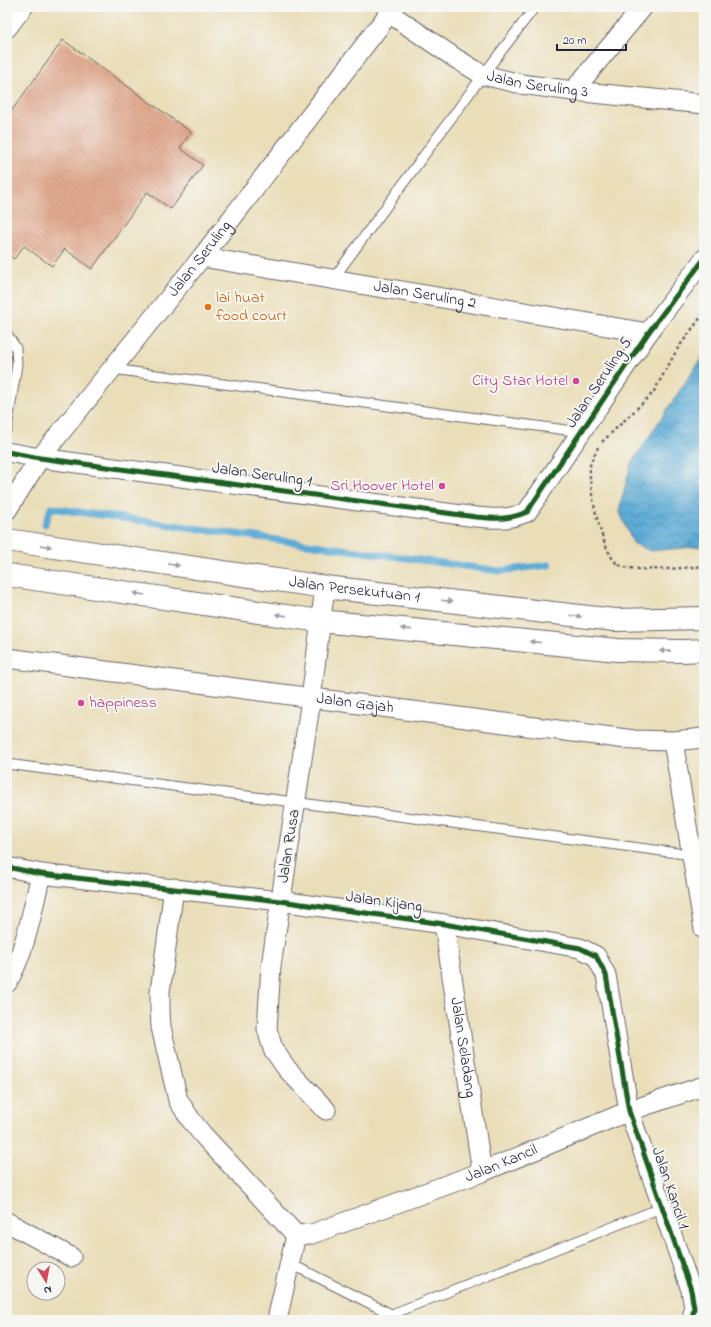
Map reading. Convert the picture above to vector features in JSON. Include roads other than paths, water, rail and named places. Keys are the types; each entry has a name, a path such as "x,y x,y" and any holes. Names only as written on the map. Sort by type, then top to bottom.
{"highway":[{"name":"Jalan Persekutuan 1","path":"7,540 325,587 615,620 704,618"},
{"name":"Jalan Persekutuan 1","path":"7,575 320,621 618,650 704,650"}],"street":[{"path":"7,28 23,7"},
{"path":"573,91 643,7"},
{"name":"Jalan Seruling 3","path":"392,10 455,58 482,75 521,84 573,91 704,104"},
{"name":"Jalan Seruling","path":"7,510 40,458 202,257 392,10"},
{"name":"Jalan Seruling 2","path":"202,257 648,333"},
{"name":"Jalan Seruling 5","path":"514,518 527,512 648,333 704,260"},
{"name":"Jalan Seruling 1","path":"7,452 40,458 476,518 514,518"},
{"name":"Jalan Rusa","path":"325,587 311,699 270,966 268,1029 273,1049 287,1069 326,1110"},
{"name":"Jalan Gajah","path":"7,658 311,699 634,740 673,741 704,738"},
{"path":"673,741 698,854 704,928"},
{"name":"Jalan Kijang","path":"7,867 41,874 280,901 444,924 580,948 596,956 606,975 629,1111"},
{"path":"7,983 28,931 41,874"},
{"path":"174,888 160,992 160,1009 161,1027 178,1100 203,1135 296,1234 277,1320"},
{"name":"Jalan Seladang","path":"444,924 482,1172"},
{"name":"Jalan Kancil","path":"296,1234 312,1234 482,1172 629,1111 704,1086"},
{"name":"Jalan Kancil 1","path":"629,1111 691,1290 694,1308 692,1320"},
{"path":"7,1222 71,1257"}],"lane":[{"path":"333,279 482,75 535,7"},
{"path":"7,334 16,348 17,364 7,429"},
{"path":"112,369 581,432"},
{"path":"7,764 698,854"},
{"path":"392,1314 663,1207"},
{"path":"289,1263 403,1320"}],"water":[{"path":"704,354 704,546 650,551 633,543 619,510 631,464"}],"waterway":[{"path":"45,524 51,508 499,571 549,565"}],"place":[{"name":"lai huat food court","path":"208,307"},
{"name":"City Star Hotel","path":"576,381"},
{"name":"Sri Hoover Hotel","path":"442,486"},
{"name":"happiness","path":"81,703"}]}
